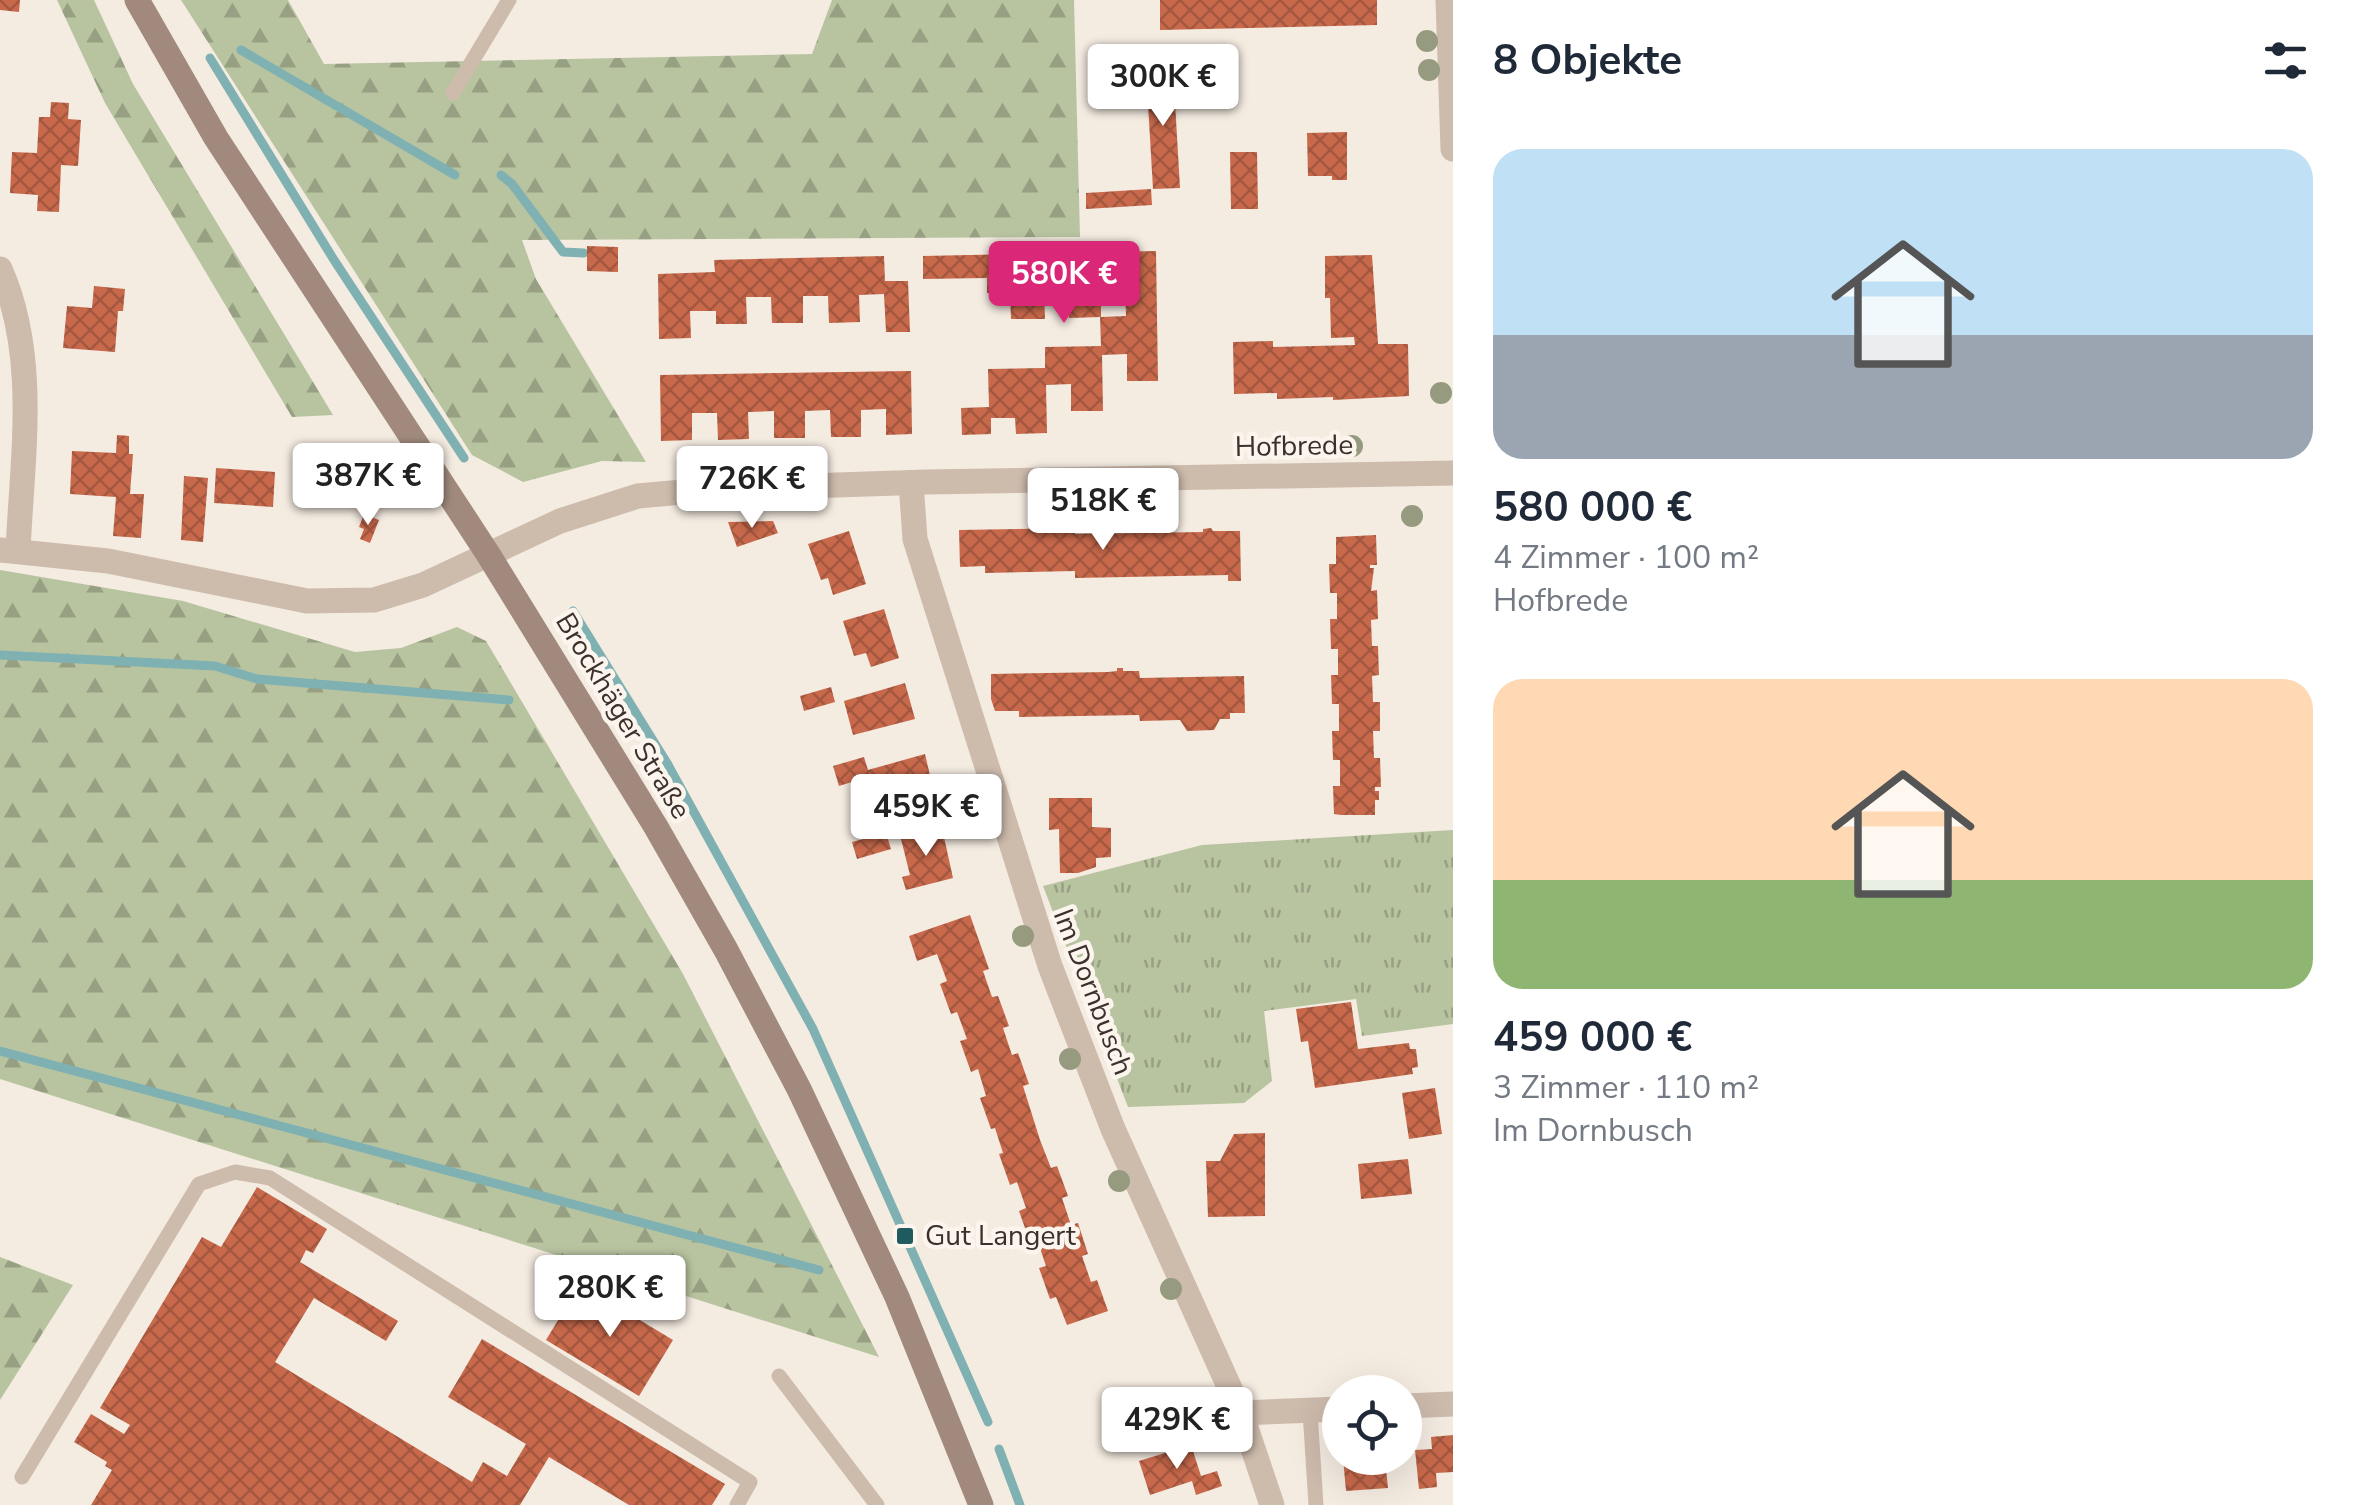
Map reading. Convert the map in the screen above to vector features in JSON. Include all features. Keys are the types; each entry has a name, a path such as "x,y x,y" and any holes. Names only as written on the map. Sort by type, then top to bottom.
{"main road":[{"name":"Brockhäger Straße","path":"137,0 216,138 488,554 664,842 799,1089 897,1297 981,1505"}],"street":[{"path":"1448,0 1453,149"},
{"path":"0,269 21,336 25,393 9,551"},
{"name":"Hofbrede","path":"9,551 108,561 307,601 374,600 423,585 560,521 638,496 716,489 911,483 1453,474"},
{"name":"Im Dornbusch","path":"911,483 915,539 1044,949 1113,1128 1240,1414 1272,1505"},
{"path":"1422,1405 1453,1404"},
{"path":"1240,1414 1322,1410"}],"lane":[{"path":"453,93 509,0"},
{"path":"22,1477 199,1184 234,1172 270,1178 750,1482 738,1505"},
{"path":"779,1376 877,1505"},
{"path":"1310,1410 1316,1505"}],"green space":[{"path":"57,0 94,0 133,84 333,415 292,417 105,103"},
{"path":"181,0 288,0 324,64 812,54 832,0 1074,0 1080,237 522,240 536,279 646,462 602,461 523,482 472,455"},
{"path":"0,570 183,601 355,652 401,648 457,627 486,641 683,974 879,1357 0,1079"},
{"path":"1453,830 1453,1024 1362,1036 1356,999 1264,1011 1272,1081 1244,1103 1128,1107 1043,886 1202,845"},
{"path":"0,1257 73,1285 0,1400"}],"building":[{"path":"0,0 20,0 19,12 0,10"},
{"path":"1160,0 1377,0 1377,25 1160,30"},
{"path":"1173,68 1180,188 1153,189 1146,70"},
{"path":"51,102 69,103 68,119 81,120 78,166 61,165 59,212 37,211 38,195 10,193 12,152 37,153 39,117 50,117"},
{"path":"1347,132 1347,180 1308,176 1307,133"},
{"path":"1230,152 1257,152 1258,209 1231,209"},
{"path":"1151,189 1152,205 1086,209 1086,193"},
{"path":"587,246 618,247 618,272 587,271"},
{"path":"1156,251 1158,381 1127,381 1127,354 1102,355 1103,411 1071,411 1071,384 1046,385 1047,433 1016,434 1015,418 991,418 991,434 962,435 961,408 989,407 988,369 1045,368 1045,347 1101,346 1100,317 1069,318 1068,291 1044,292 1045,319 1011,319 1010,293 987,293 987,278 923,279 923,256","holes":["1125,290 1126,316 1101,317 1101,291"]},
{"path":"1372,255 1378,344 1408,344 1409,396 1333,400 1277,399 1277,393 1234,394 1233,342 1273,341 1273,347 1355,345 1354,337 1331,338 1330,298 1325,298 1325,256"},
{"path":"884,256 885,281 908,281 910,332 886,332 884,294 859,295 860,322 829,323 828,296 803,296 803,323 772,323 771,297 746,297 747,324 716,324 716,311 690,311 691,338 659,339 658,274 715,272 714,260"},
{"path":"94,286 125,289 123,311 118,311 115,352 63,348 67,306 92,308"},
{"path":"911,371 912,434 886,435 886,409 861,410 861,437 831,437 830,410 805,411 805,438 774,438 774,411 748,412 749,439 718,440 717,413 692,413 692,440 661,441 660,375"},
{"path":"117,435 129,436 129,454 133,454 130,494 144,494 141,538 113,536 116,497 70,494 72,451 116,453"},
{"path":"216,468 275,472 273,507 214,503"},
{"path":"184,476 208,478 203,542 181,540"},
{"path":"364,514 379,520 370,543 360,539"},
{"path":"773,521 778,533 737,547 728,522"},
{"path":"1075,528 1075,534 1203,532 1211,528 1240,531 1241,581 1228,581 1228,575 1075,578 1075,571 985,573 985,566 960,567 959,530"},
{"path":"849,531 866,584 833,595 828,578 821,580 808,544"},
{"path":"1376,535 1377,565 1370,568 1374,568 1371,591 1377,590 1378,619 1371,620 1372,646 1378,646 1379,675 1372,676 1373,702 1380,702 1380,731 1373,731 1374,758 1380,758 1381,787 1375,787 1379,800 1375,800 1375,815 1341,815 1334,814 1333,786 1340,786 1340,760 1333,760 1332,731 1339,731 1339,704 1332,704 1331,675 1338,675 1338,649 1331,649 1330,619 1337,619 1337,593 1330,593 1329,564 1336,564 1336,537"},
{"path":"884,609 899,658 871,667 866,653 854,656 843,621"},
{"path":"1117,668 1139,671 1140,678 1244,676 1245,713 1230,713 1230,719 1220,719 1214,730 1187,731 1180,720 1140,721 1139,715 1019,717 1019,711 995,711 991,699 991,674 1108,672"},
{"path":"905,683 915,719 853,735 844,701"},
{"path":"831,687 835,702 804,711 800,696"},
{"path":"925,754 936,801 894,812 889,788 871,792 868,777 839,786 833,766 864,757 868,770"},
{"path":"1049,798 1092,798 1092,827 1111,828 1111,857 1096,858 1096,867 1078,873 1060,873 1059,829 1049,830"},
{"path":"942,828 953,878 906,890 902,877 910,875 901,839"},
{"path":"886,833 891,849 857,859 852,842"},
{"path":"970,915 989,969 983,971 992,997 998,996 1009,1026 1003,1028 1012,1055 1018,1053 1029,1084 1023,1086 1040,1140 1051,1168 1057,1166 1068,1196 1062,1198 1071,1225 1078,1223 1088,1254 1082,1256 1091,1282 1097,1280 1108,1311 1067,1325 1056,1297 1050,1299 1039,1268 1046,1266 1037,1239 1030,1242 1019,1211 1026,1208 1017,1182 1010,1185 999,1154 1003,1153 995,1128 991,1129 980,1098 986,1096 978,1069 971,1072 960,1041 967,1039 957,1012 951,1014 940,984 947,981 937,954 917,961 909,936"},
{"path":"1351,1002 1358,1049 1409,1043 1410,1049 1416,1049 1418,1067 1412,1068 1413,1074 1315,1088 1308,1041 1301,1042 1296,1009"},
{"path":"1435,1088 1442,1134 1409,1139 1402,1093"},
{"path":"1265,1133 1265,1216 1208,1217 1206,1161 1220,1161 1234,1134"},
{"path":"1408,1159 1412,1194 1361,1199 1358,1164"},
{"path":"257,1187 327,1229 313,1253 306,1250 300,1262 398,1321 386,1341 314,1298 275,1362 472,1482 483,1462 507,1476 526,1444 448,1397 482,1339 725,1484 712,1505 629,1505 549,1457 520,1505 91,1505 112,1470 105,1466 107,1462 74,1442 91,1414 124,1434 130,1425 100,1408 202,1237 221,1247"},
{"path":"580,1284 673,1340 639,1396 546,1340"},
{"path":"1453,1435 1453,1472 1436,1473 1437,1487 1419,1489 1422,1450 1432,1449 1431,1437"},
{"path":"1191,1445 1201,1476 1217,1471 1222,1486 1196,1495 1192,1481 1150,1495 1139,1461"},
{"path":"1345,1475 1387,1475 1388,1488 1346,1491"}],"waterway":[{"path":"241,50 455,175"},
{"path":"210,58 334,260 464,458"},
{"path":"501,175 563,252 584,253"},
{"path":"573,611 667,763 813,1029 988,1422"},
{"path":"0,655 215,666 257,679 509,700"},
{"path":"0,1051 819,1270"},
{"path":"999,1449 1020,1505"}],"place":[{"name":"Gut Langert","path":"905,1236"}]}
